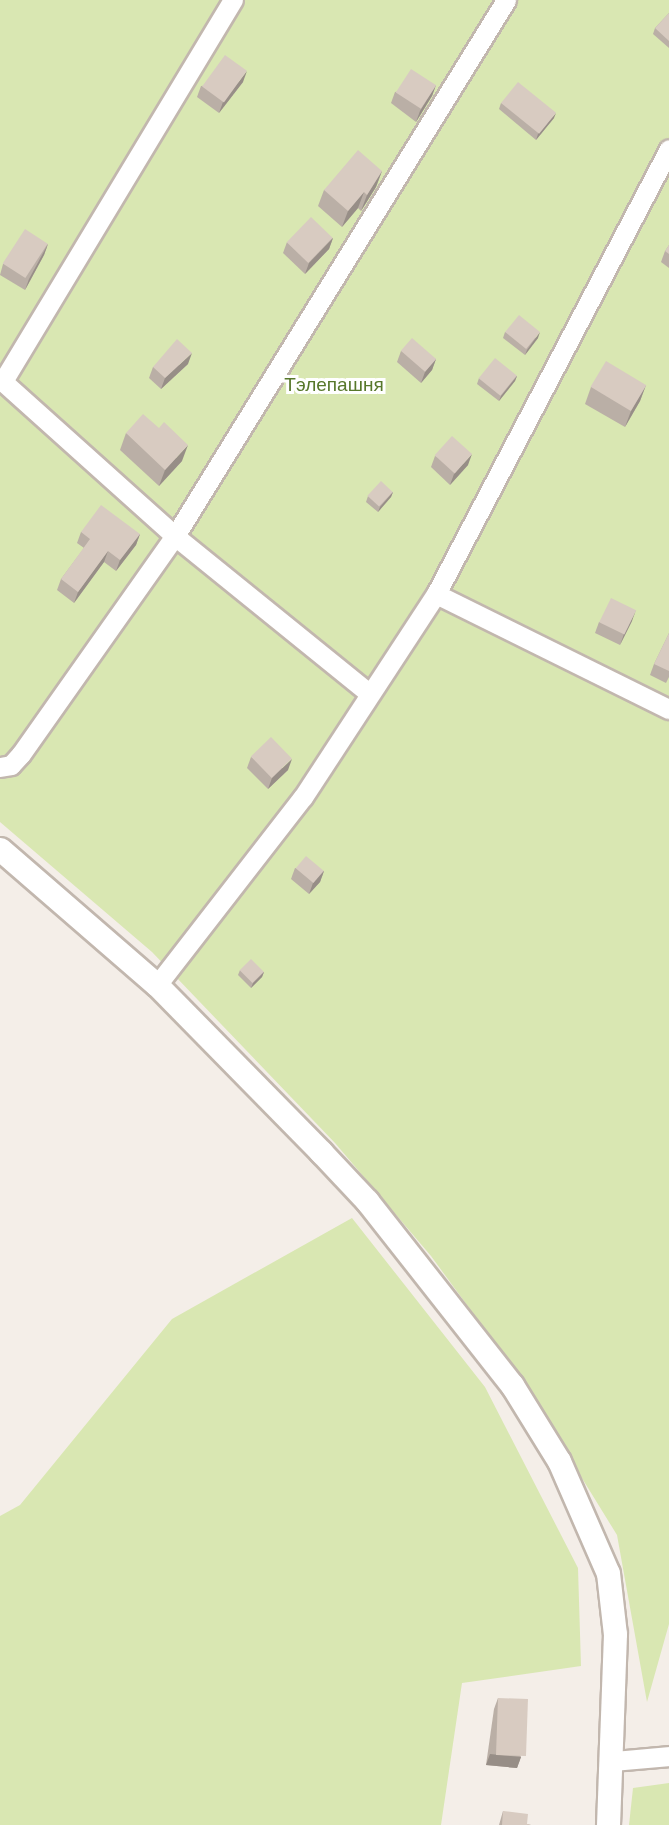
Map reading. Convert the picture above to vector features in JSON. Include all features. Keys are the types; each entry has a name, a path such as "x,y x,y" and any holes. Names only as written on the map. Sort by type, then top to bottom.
{"street":[{"path":"233,0 2,380 175,536 369,693"},
{"path":"0,767 11,765 21,754 175,536 506,0"},
{"path":"157,985 303,797 436,594 669,149"},
{"path":"436,594 669,709"},
{"path":"0,849 157,985 367,1201 480,1341 559,1461 596,1541 613,1602 612,1761 608,1825"},
{"path":"612,1761 669,1756"}],"green space":[{"name":"Тэлепашня","path":"0,0 669,0 669,1624 647,1702 617,1535 519,1376 431,1256 335,1143 152,952 0,822"},
{"path":"352,1218 485,1387 578,1568 581,1666 462,1683 441,1825 0,1825 0,1516 20,1505 172,1319"},
{"path":"669,1783 669,1825 629,1825 633,1788"}],"building":[{"path":"669,13 669,41 655,28"},
{"path":"225,55 247,71 224,102 202,87"},
{"path":"411,69 436,85 421,109 396,92"},
{"path":"518,82 556,113 539,134 501,103"},
{"path":"358,150 382,171 367,195 364,192 348,211 324,190"},
{"path":"311,217 333,238 308,263 287,242"},
{"path":"25,229 48,244 25,278 3,263"},
{"path":"519,315 540,332 526,349 505,332"},
{"path":"412,338 436,359 425,372 401,351"},
{"path":"177,339 192,353 165,378 153,367"},
{"path":"495,358 517,376 500,396 479,378"},
{"path":"606,361 646,385 631,411 591,387"},
{"path":"143,414 159,428 164,422 188,445 165,470 126,433"},
{"path":"452,436 472,454 455,473 435,455"},
{"path":"381,481 393,492 379,507 367,496"},
{"path":"101,505 140,534 120,560 108,551 78,592 61,579 90,539 81,532"},
{"path":"611,598 636,610 624,635 599,622"},
{"path":"669,633 669,671 654,664"},
{"path":"271,737 292,759 272,778 251,756"},
{"path":"306,856 324,871 313,883 296,868"},
{"path":"251,959 264,972 252,983 240,970"},
{"path":"498,1698 528,1699 526,1756 496,1755"},
{"path":"503,1811 528,1814 527,1824 531,1825 502,1825"}]}
